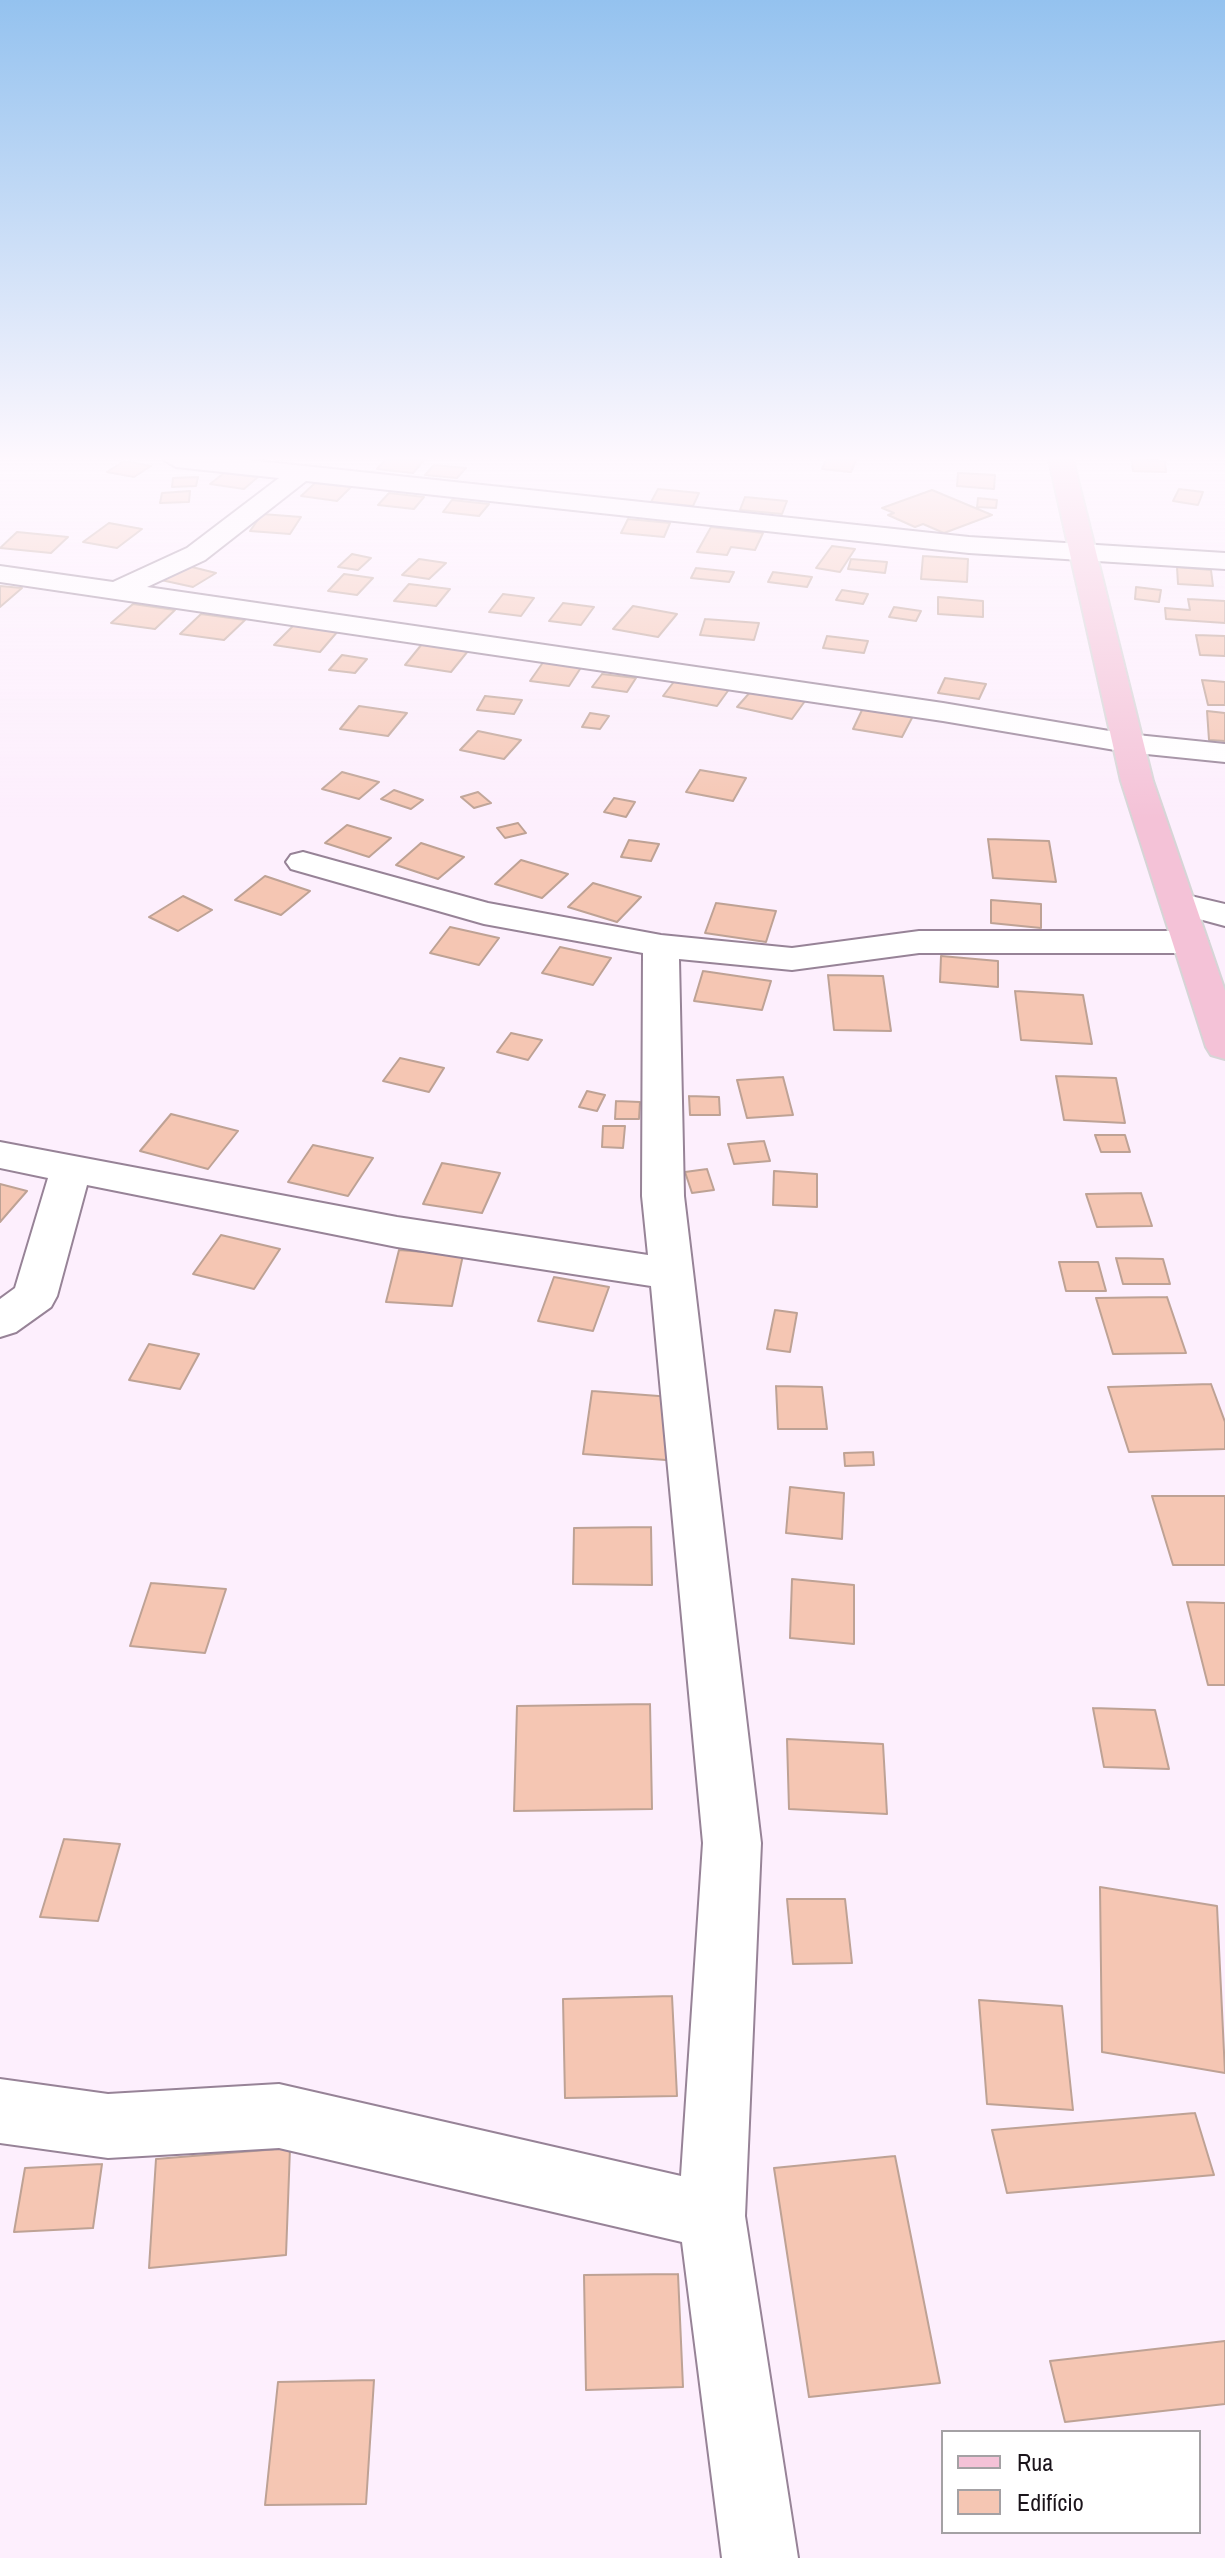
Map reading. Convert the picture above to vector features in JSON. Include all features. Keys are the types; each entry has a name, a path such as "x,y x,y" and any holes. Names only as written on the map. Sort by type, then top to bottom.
{"main road":[{"path":"1089,579 1127,743 1225,1047"}],"street":[{"path":"43,579 943,712 1127,743 1225,753"},
{"path":"121,589 142,579"},
{"path":"303,862 484,913 661,946 792,959 919,942 1190,942"},
{"path":"1178,903 1225,915"},
{"path":"661,946 663,1196 732,1843 712,2216 760,2558"},
{"path":"0,1155 397,1232 671,1274"},
{"path":"0,1321 35,1296 71,1169"},
{"path":"0,2111 108,2126 279,2116 712,2216"}],"building":[{"path":"162,579 206,579 193,587"},
{"path":"339,579 372,579 357,595 328,591"},
{"path":"769,579 811,579 807,587 768,582"},
{"path":"927,579 967,579 967,582"},
{"path":"1178,579 1212,579 1213,586 1178,584"},
{"path":"409,584 450,589 436,606 394,601"},
{"path":"0,586 22,588 0,607"},
{"path":"1136,587 1161,590 1159,602 1135,599"},
{"path":"842,590 868,594 863,604 836,600"},
{"path":"503,594 534,598 521,616 489,612"},
{"path":"938,597 983,601 983,617 938,614"},
{"path":"1188,599 1225,601 1225,623 1166,619 1165,608 1190,610"},
{"path":"563,603 594,607 581,625 549,621"},
{"path":"133,604 175,610 155,629 111,623"},
{"path":"633,606 677,614 658,637 613,629"},
{"path":"894,607 921,611 916,621 889,617"},
{"path":"201,614 245,620 224,640 180,634"},
{"path":"705,619 759,623 754,640 700,635"},
{"path":"294,625 338,631 320,652 274,645"},
{"path":"1196,635 1225,636 1225,656 1200,655"},
{"path":"827,636 868,641 864,653 823,648"},
{"path":"422,644 468,651 451,672 405,665"},
{"path":"342,655 367,659 355,673 329,670"},
{"path":"544,661 582,666 569,686 530,681"},
{"path":"602,674 636,678 627,692 592,687"},
{"path":"945,678 986,684 979,699 938,693"},
{"path":"676,679 730,688 717,706 663,696"},
{"path":"1202,680 1225,682 1225,705 1208,705"},
{"path":"752,690 805,701 792,719 737,707"},
{"path":"485,696 522,700 514,714 477,710"},
{"path":"359,706 407,713 388,736 340,729"},
{"path":"863,708 913,716 902,737 853,729"},
{"path":"1207,711 1225,713 1225,741 1209,740"},
{"path":"590,713 609,716 600,729 582,727"},
{"path":"478,731 521,740 504,759 460,750"},
{"path":"700,770 746,778 733,801 686,792"},
{"path":"342,772 379,782 359,799 322,789"},
{"path":"394,790 423,800 411,809 381,799"},
{"path":"478,792 491,803 474,808 461,797"},
{"path":"614,798 635,802 626,817 604,812"},
{"path":"518,823 526,833 505,838 497,828"},
{"path":"347,825 391,838 369,857 325,843"},
{"path":"988,839 1049,841 1056,882 993,878"},
{"path":"629,840 659,844 651,861 621,857"},
{"path":"421,843 464,857 438,879 396,865"},
{"path":"521,860 568,874 542,898 495,884"},
{"path":"265,876 310,891 281,915 235,900"},
{"path":"593,883 641,897 617,922 568,907"},
{"path":"183,896 212,910 178,931 149,917"},
{"path":"991,900 1041,904 1041,928 991,923"},
{"path":"716,903 776,911 766,942 705,933"},
{"path":"450,927 499,938 479,965 430,953"},
{"path":"560,947 611,958 593,985 542,973"},
{"path":"941,956 998,961 998,987 940,982"},
{"path":"703,971 771,981 762,1010 694,1001"},
{"path":"828,975 883,976 891,1031 834,1030"},
{"path":"1015,991 1083,995 1092,1044 1021,1040"},
{"path":"511,1033 542,1040 528,1060 497,1052"},
{"path":"400,1058 444,1068 429,1092 383,1081"},
{"path":"1056,1076 1116,1078 1125,1123 1064,1120"},
{"path":"783,1077 793,1115 747,1118 737,1080"},
{"path":"587,1091 605,1095 597,1111 579,1107"},
{"path":"689,1096 719,1097 720,1115 690,1115"},
{"path":"616,1101 640,1102 639,1119 615,1119"},
{"path":"171,1114 238,1131 208,1169 140,1151"},
{"path":"603,1126 625,1126 623,1148 602,1147"},
{"path":"1095,1135 1125,1135 1130,1152 1101,1152"},
{"path":"764,1141 770,1161 734,1164 728,1144"},
{"path":"313,1145 373,1158 348,1196 288,1182"},
{"path":"442,1163 500,1173 482,1213 423,1204"},
{"path":"707,1169 714,1190 692,1193 685,1172"},
{"path":"774,1171 817,1174 817,1207 773,1205"},
{"path":"0,1184 27,1191 0,1222"},
{"path":"1141,1193 1152,1226 1097,1227 1086,1194"},
{"path":"221,1235 280,1249 254,1289 193,1274"},
{"path":"399,1250 463,1255 452,1306 386,1302"},
{"path":"1116,1258 1163,1259 1170,1284 1123,1284"},
{"path":"1059,1262 1098,1262 1106,1291 1066,1291"},
{"path":"554,1277 609,1287 593,1331 538,1321"},
{"path":"1167,1297 1186,1353 1113,1354 1096,1298"},
{"path":"775,1310 797,1313 790,1352 767,1349"},
{"path":"149,1344 199,1354 180,1389 129,1380"},
{"path":"1211,1384 1225,1422 1225,1449 1129,1452 1108,1387"},
{"path":"776,1386 822,1387 827,1429 778,1429"},
{"path":"592,1391 672,1397 666,1460 583,1454"},
{"path":"873,1452 874,1465 845,1466 844,1453"},
{"path":"790,1487 844,1493 842,1539 786,1533"},
{"path":"1152,1496 1225,1496 1225,1565 1173,1565"},
{"path":"651,1527 652,1585 573,1584 574,1528"},
{"path":"792,1579 854,1585 854,1644 790,1638"},
{"path":"151,1583 226,1589 205,1653 130,1646"},
{"path":"1187,1602 1225,1603 1225,1685 1208,1685"},
{"path":"650,1704 652,1809 514,1811 517,1706"},
{"path":"1093,1708 1155,1710 1169,1769 1104,1767"},
{"path":"787,1739 883,1744 887,1814 789,1809"},
{"path":"64,1839 120,1844 98,1921 40,1917"},
{"path":"1100,1887 1217,1906 1225,2073 1102,2052"},
{"path":"787,1899 845,1899 852,1963 793,1964"},
{"path":"672,1996 677,2096 565,2098 563,1999"},
{"path":"979,2000 1062,2006 1073,2110 987,2104"},
{"path":"1195,2113 1214,2175 1007,2193 992,2130"},
{"path":"290,2148 286,2255 149,2268 156,2159"},
{"path":"895,2156 940,2383 809,2397 774,2168"},
{"path":"102,2164 93,2228 14,2232 25,2168"},
{"path":"678,2274 683,2387 586,2390 584,2275"},
{"path":"1225,2341 1225,2404 1065,2422 1050,2361"},
{"path":"374,2380 366,2504 265,2505 278,2382"}]}
